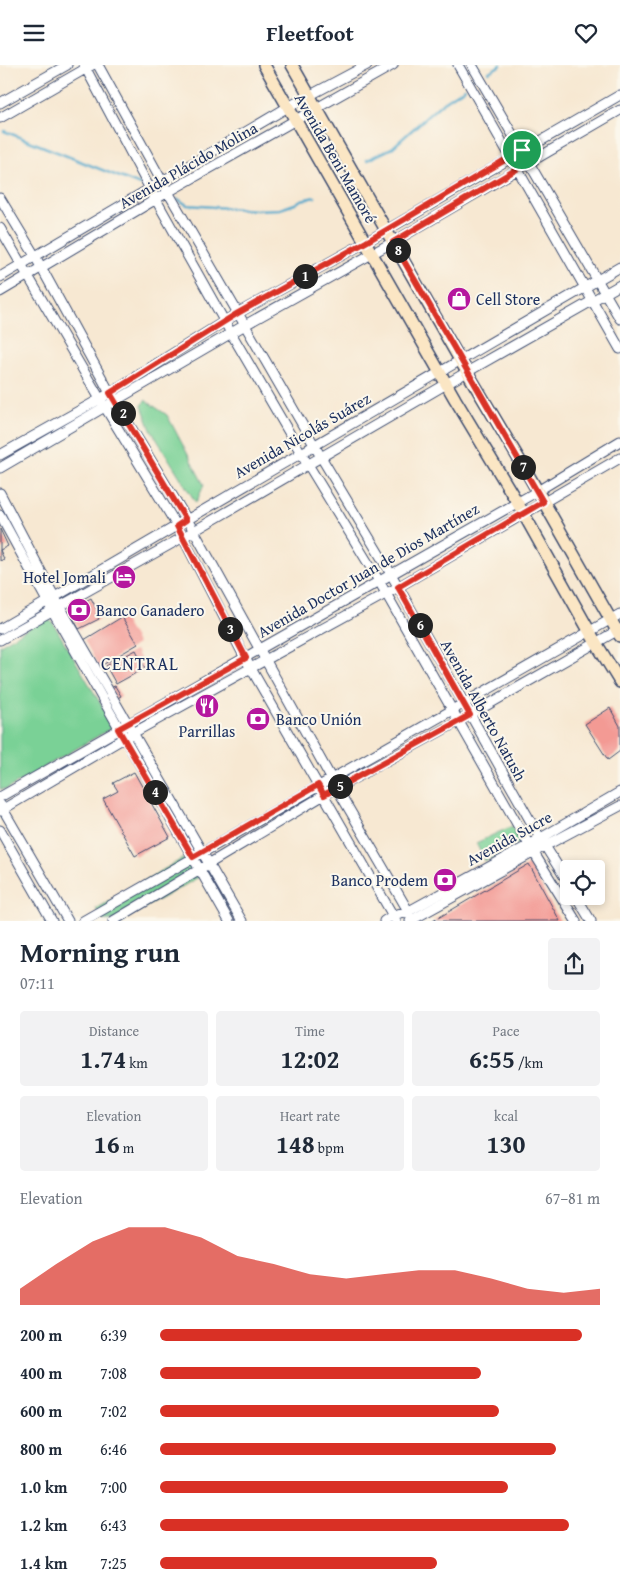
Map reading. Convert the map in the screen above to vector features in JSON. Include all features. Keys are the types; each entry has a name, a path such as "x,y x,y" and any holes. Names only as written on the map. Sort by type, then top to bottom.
{"street":[{"path":"0,103 66,65"},
{"name":"Avenida Alberto Natush","path":"98,65 168,193 321,457 392,574 463,704 560,870"},
{"name":"Avenida Beni Mamoré","path":"264,65 620,682"},
{"name":"Avenida Beni Mamoré","path":"292,65 536,492 615,617 619,632"},
{"name":"Avenida Plácido Molina","path":"0,277 288,107 367,65"},
{"name":"Avenida Plácido Molina","path":"0,292 168,193 393,65"},
{"path":"458,65 620,349"},
{"path":"472,65 620,319"},
{"path":"0,118 87,66"},
{"name":"Avenida Alberto Natush","path":"87,66 150,189 225,321 301,453 379,581 531,848 576,921"},
{"path":"113,397 238,313 366,242 620,95"},
{"path":"0,455 232,333 620,110"},
{"path":"0,198 35,256 113,397 194,531 265,661 411,918"},
{"path":"0,229 177,526 246,658 395,918"},
{"name":"Avenida Nicolás Suárez","path":"0,640 186,520 620,267"},
{"name":"Avenida Nicolás Suárez","path":"0,629 54,604 194,531 466,372 620,285"},
{"path":"0,469 102,403"},
{"name":"Avenida Doctor Juan de Dios Martínez","path":"0,797 536,492 620,441"},
{"name":"Avenida Doctor Juan de Dios Martínez","path":"1,808 134,732 386,594 620,457"},
{"path":"0,493 118,729 229,921"},
{"path":"0,515 134,732 242,921"},
{"path":"83,921 615,617"},
{"path":"113,921 324,795 619,632"},
{"name":"Avenida Sucre","path":"384,921 395,918 411,918 542,842 620,793"},
{"name":"Avenida Sucre","path":"542,842 620,807"},
{"path":"1,808 68,921"},
{"path":"0,830 52,921"},
{"path":"581,905 591,921"}],"green space":[{"path":"145,400 167,415 204,485 196,503 151,430 142,406"},
{"path":"48,619 53,623 112,723 110,729 7,789 0,789 0,645 42,620"},
{"path":"512,826 521,842 485,861 476,843"},
{"path":"187,856 199,877 123,920 103,920 96,909"}],"building":[{"path":"0,529 8,546 0,550"},
{"path":"0,550 4,559 0,561"},
{"path":"91,598 98,612 96,614 99,619 79,629 69,610"},
{"path":"122,617 138,644 99,667 84,640"},
{"path":"136,650 145,668 116,684 106,666"},
{"path":"115,686 121,696 116,699 110,688"},
{"path":"610,708 620,726 620,751 608,760 585,724"},
{"path":"134,772 170,837 135,856 103,799 118,791 113,783"},
{"path":"529,864 560,921 433,921"}],"waterway":[{"path":"489,72 501,65"},
{"path":"367,160 392,148 441,104 465,88"},
{"path":"4,131 140,185"},
{"path":"178,199 187,205 256,210 280,209 301,200 315,197"}],"place":[{"name":"Cell Store","path":"459,299"},
{"name":"Hotel Jomali","path":"124,577"},
{"name":"Banco Ganadero","path":"79,610"},
{"name":"Parrillas","path":"207,706"},
{"name":"Banco Unión","path":"258,719"},
{"name":"Banco Prodem","path":"445,880"}],"district":[{"name":"CENTRAL","path":"140,663"}],"route":[{"path":"522,150 529,162 393,242 543,502 398,587 470,715 324,795 318,785 193,857 118,729 246,658 177,526 186,520 116,400 110,393 238,313 366,242 522,150"}]}
